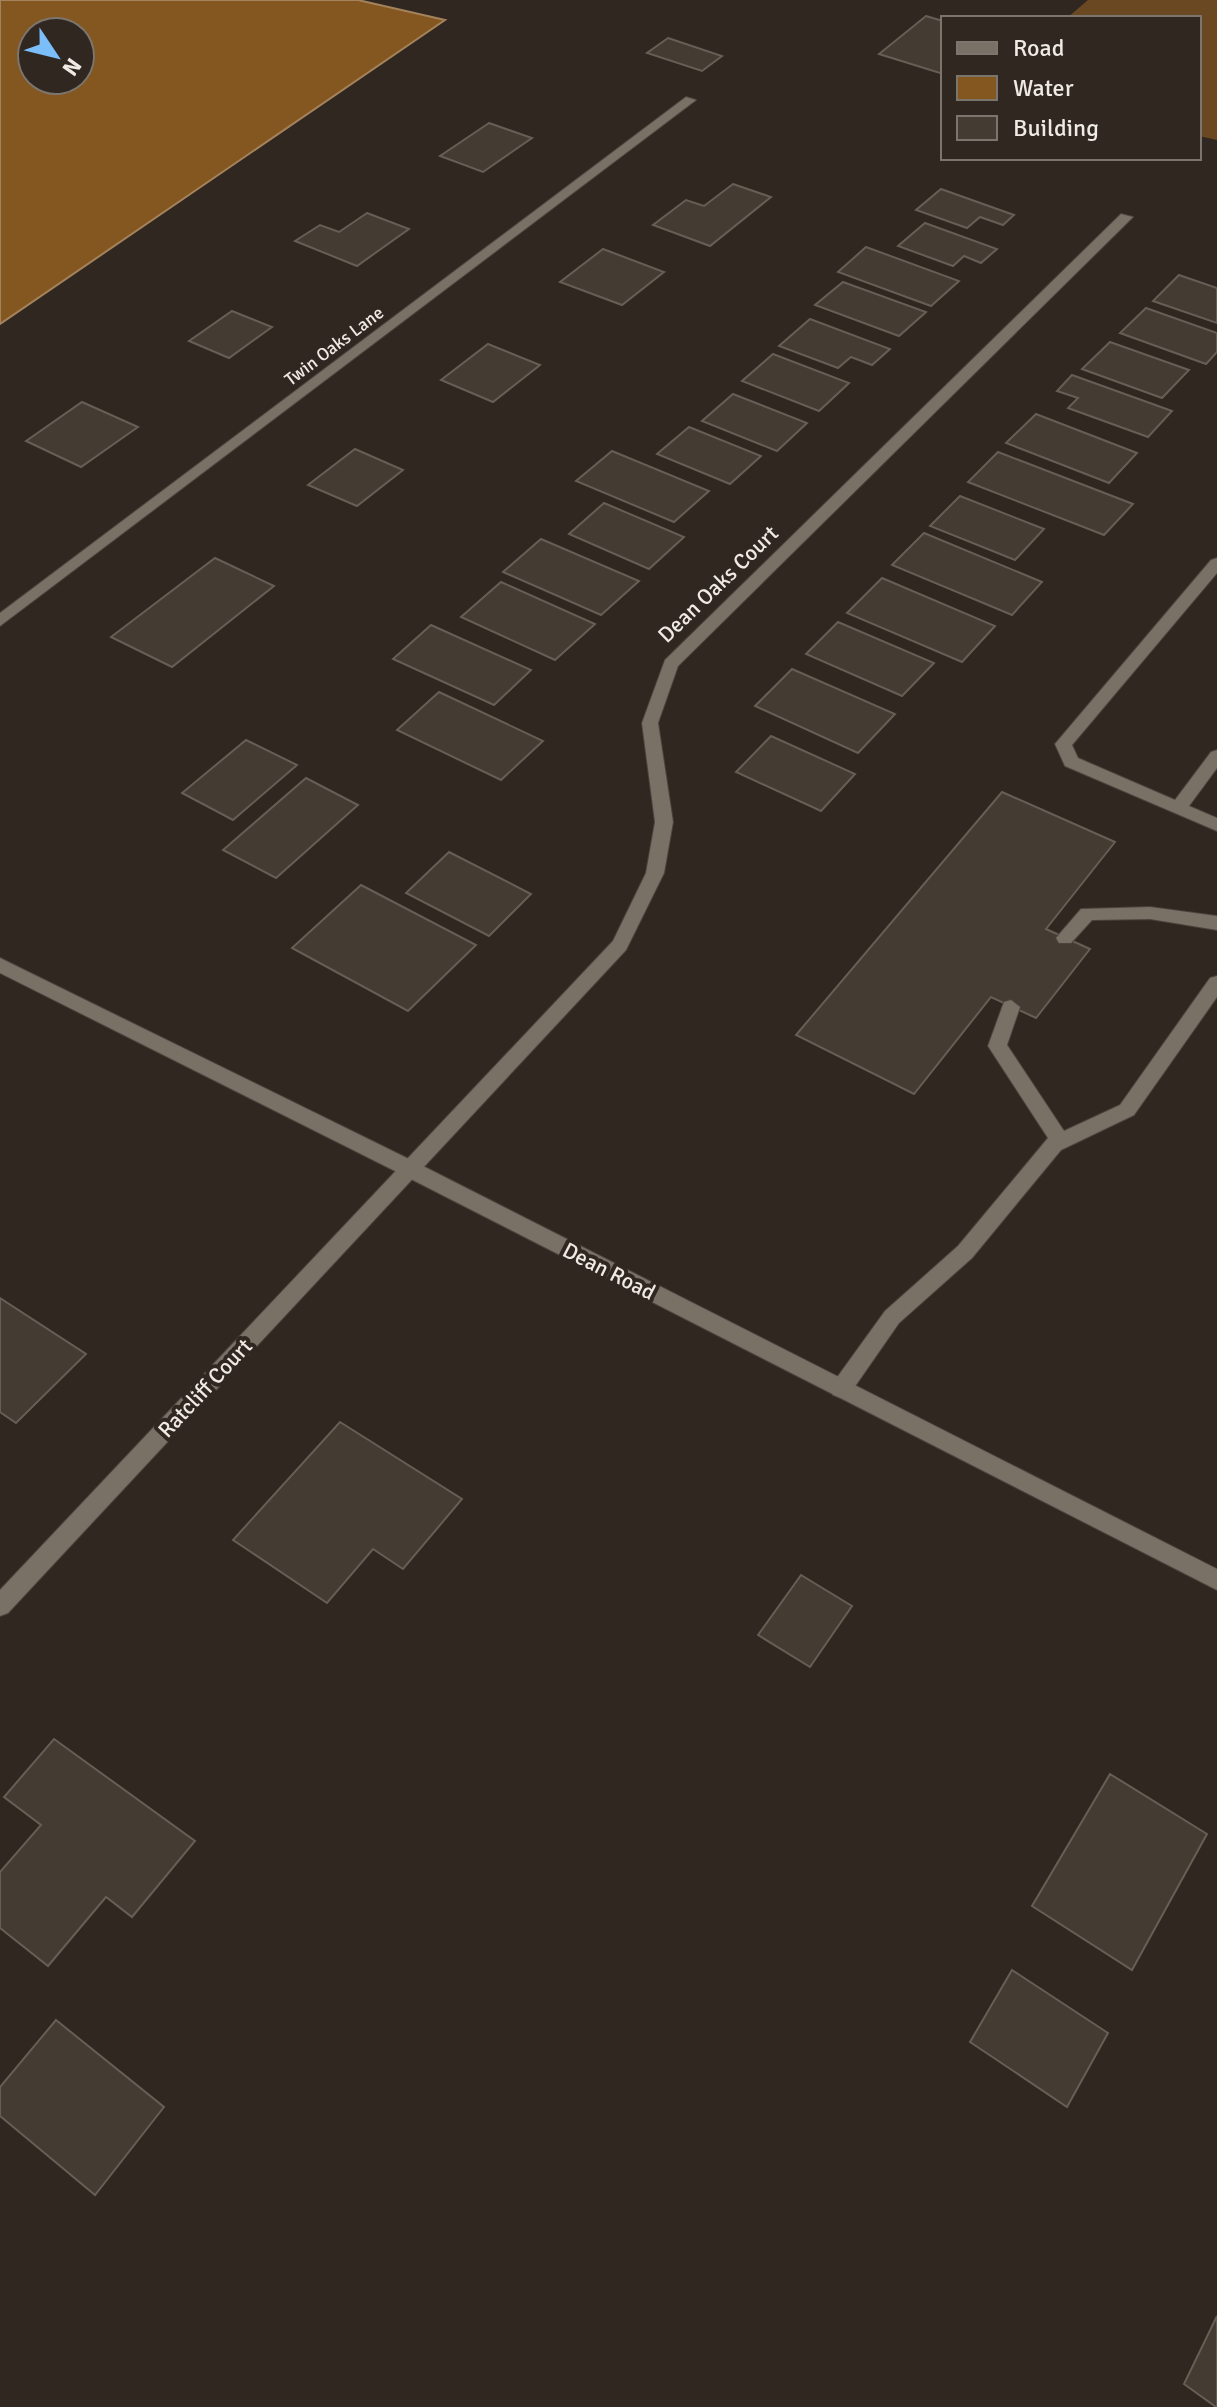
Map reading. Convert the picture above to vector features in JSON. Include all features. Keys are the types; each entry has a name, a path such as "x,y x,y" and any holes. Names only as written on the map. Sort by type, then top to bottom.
{"street":[{"name":"Twin Oaks Lane","path":"0,621 690,100"},
{"name":"Dean Oaks Court","path":"410,1169 620,945 655,873 664,822 650,723 671,664 1126,217"},
{"path":"1217,563 1063,744 1071,762 1217,825"},
{"path":"1178,808 1217,756"},
{"path":"1065,938 1087,914 1150,913 1217,923"},
{"name":"Dean Road","path":"0,965 410,1169 1217,1580"},
{"path":"841,1389 892,1317 965,1252 1054,1144 1127,1110 1217,983"},
{"path":"1011,1007 997,1046 1061,1142"},
{"name":"Ratcliff Court","path":"0,1606 410,1169"}],"shaded area":[{"path":"1088,0 1217,0 1217,140 1201,136 1201,16 1069,16"}],"water":[{"path":"0,0 358,0 445,20 0,324"}],"building":[{"path":"926,16 941,20 941,73 879,54"},
{"path":"668,38 722,56 702,71 647,53"},
{"path":"489,123 532,138 483,172 440,156"},
{"path":"733,184 771,197 710,246 653,225 686,200 704,206"},
{"path":"941,189 1014,215 1003,225 980,217 967,228 916,210"},
{"path":"367,213 409,229 357,266 295,241 320,225 339,232"},
{"path":"925,223 997,249 981,263 964,256 953,266 898,246"},
{"path":"866,247 959,281 931,306 838,272"},
{"path":"603,249 664,272 622,305 560,282"},
{"path":"1179,275 1217,288 1217,323 1153,301"},
{"path":"843,282 926,312 899,336 815,305"},
{"path":"1146,308 1217,333 1217,352 1206,364 1120,333"},
{"path":"232,311 272,327 229,358 189,341"},
{"path":"810,319 890,349 872,365 851,357 838,368 779,346"},
{"path":"1110,342 1189,370 1162,398 1082,369"},
{"path":"488,344 540,365 493,402 441,380"},
{"path":"773,354 849,383 819,411 742,381"},
{"path":"1072,375 1172,411 1148,437 1068,408 1078,398 1057,391"},
{"path":"733,394 807,423 777,451 702,421"},
{"path":"82,402 138,427 81,467 26,441"},
{"path":"1036,414 1137,453 1109,483 1006,443"},
{"path":"689,427 761,456 730,484 657,454"},
{"path":"355,449 403,470 357,506 308,485"},
{"path":"612,451 709,491 674,522 576,481"},
{"path":"998,452 1133,504 1104,535 968,482"},
{"path":"960,496 1044,529 1015,560 930,526"},
{"path":"604,503 684,537 649,569 569,534"},
{"path":"924,533 1042,582 1012,615 892,565"},
{"path":"541,539 639,581 601,615 503,572"},
{"path":"215,558 274,586 172,667 111,637"},
{"path":"882,578 995,626 962,662 847,613"},
{"path":"501,582 595,624 555,660 461,617"},
{"path":"838,622 934,663 902,696 806,654"},
{"path":"431,625 531,670 494,705 393,659"},
{"path":"792,669 895,714 858,753 755,706"},
{"path":"439,692 543,741 501,780 397,730"},
{"path":"771,736 855,774 821,811 736,772"},
{"path":"246,740 297,765 233,820 182,793"},
{"path":"306,778 358,805 276,878 223,850"},
{"path":"1002,792 1115,842 1046,929 1090,949 1036,1018 991,997 914,1094 796,1035"},
{"path":"449,852 531,894 489,936 406,893"},
{"path":"361,885 476,945 408,1011 292,948"},
{"path":"0,1298 86,1354 16,1423 0,1412"},
{"path":"340,1422 462,1499 403,1569 373,1549 327,1603 233,1540"},
{"path":"801,1575 852,1606 810,1667 758,1635"},
{"path":"54,1739 195,1841 132,1917 106,1897 48,1966 0,1928 0,1872 41,1825 4,1797"},
{"path":"1110,1774 1207,1834 1132,1970 1032,1906"},
{"path":"1012,1970 1108,2033 1067,2107 970,2042"},
{"path":"56,2020 164,2107 95,2195 0,2116 0,2087"},
{"path":"1217,2316 1217,2407 1216,2407 1184,2384"}]}
